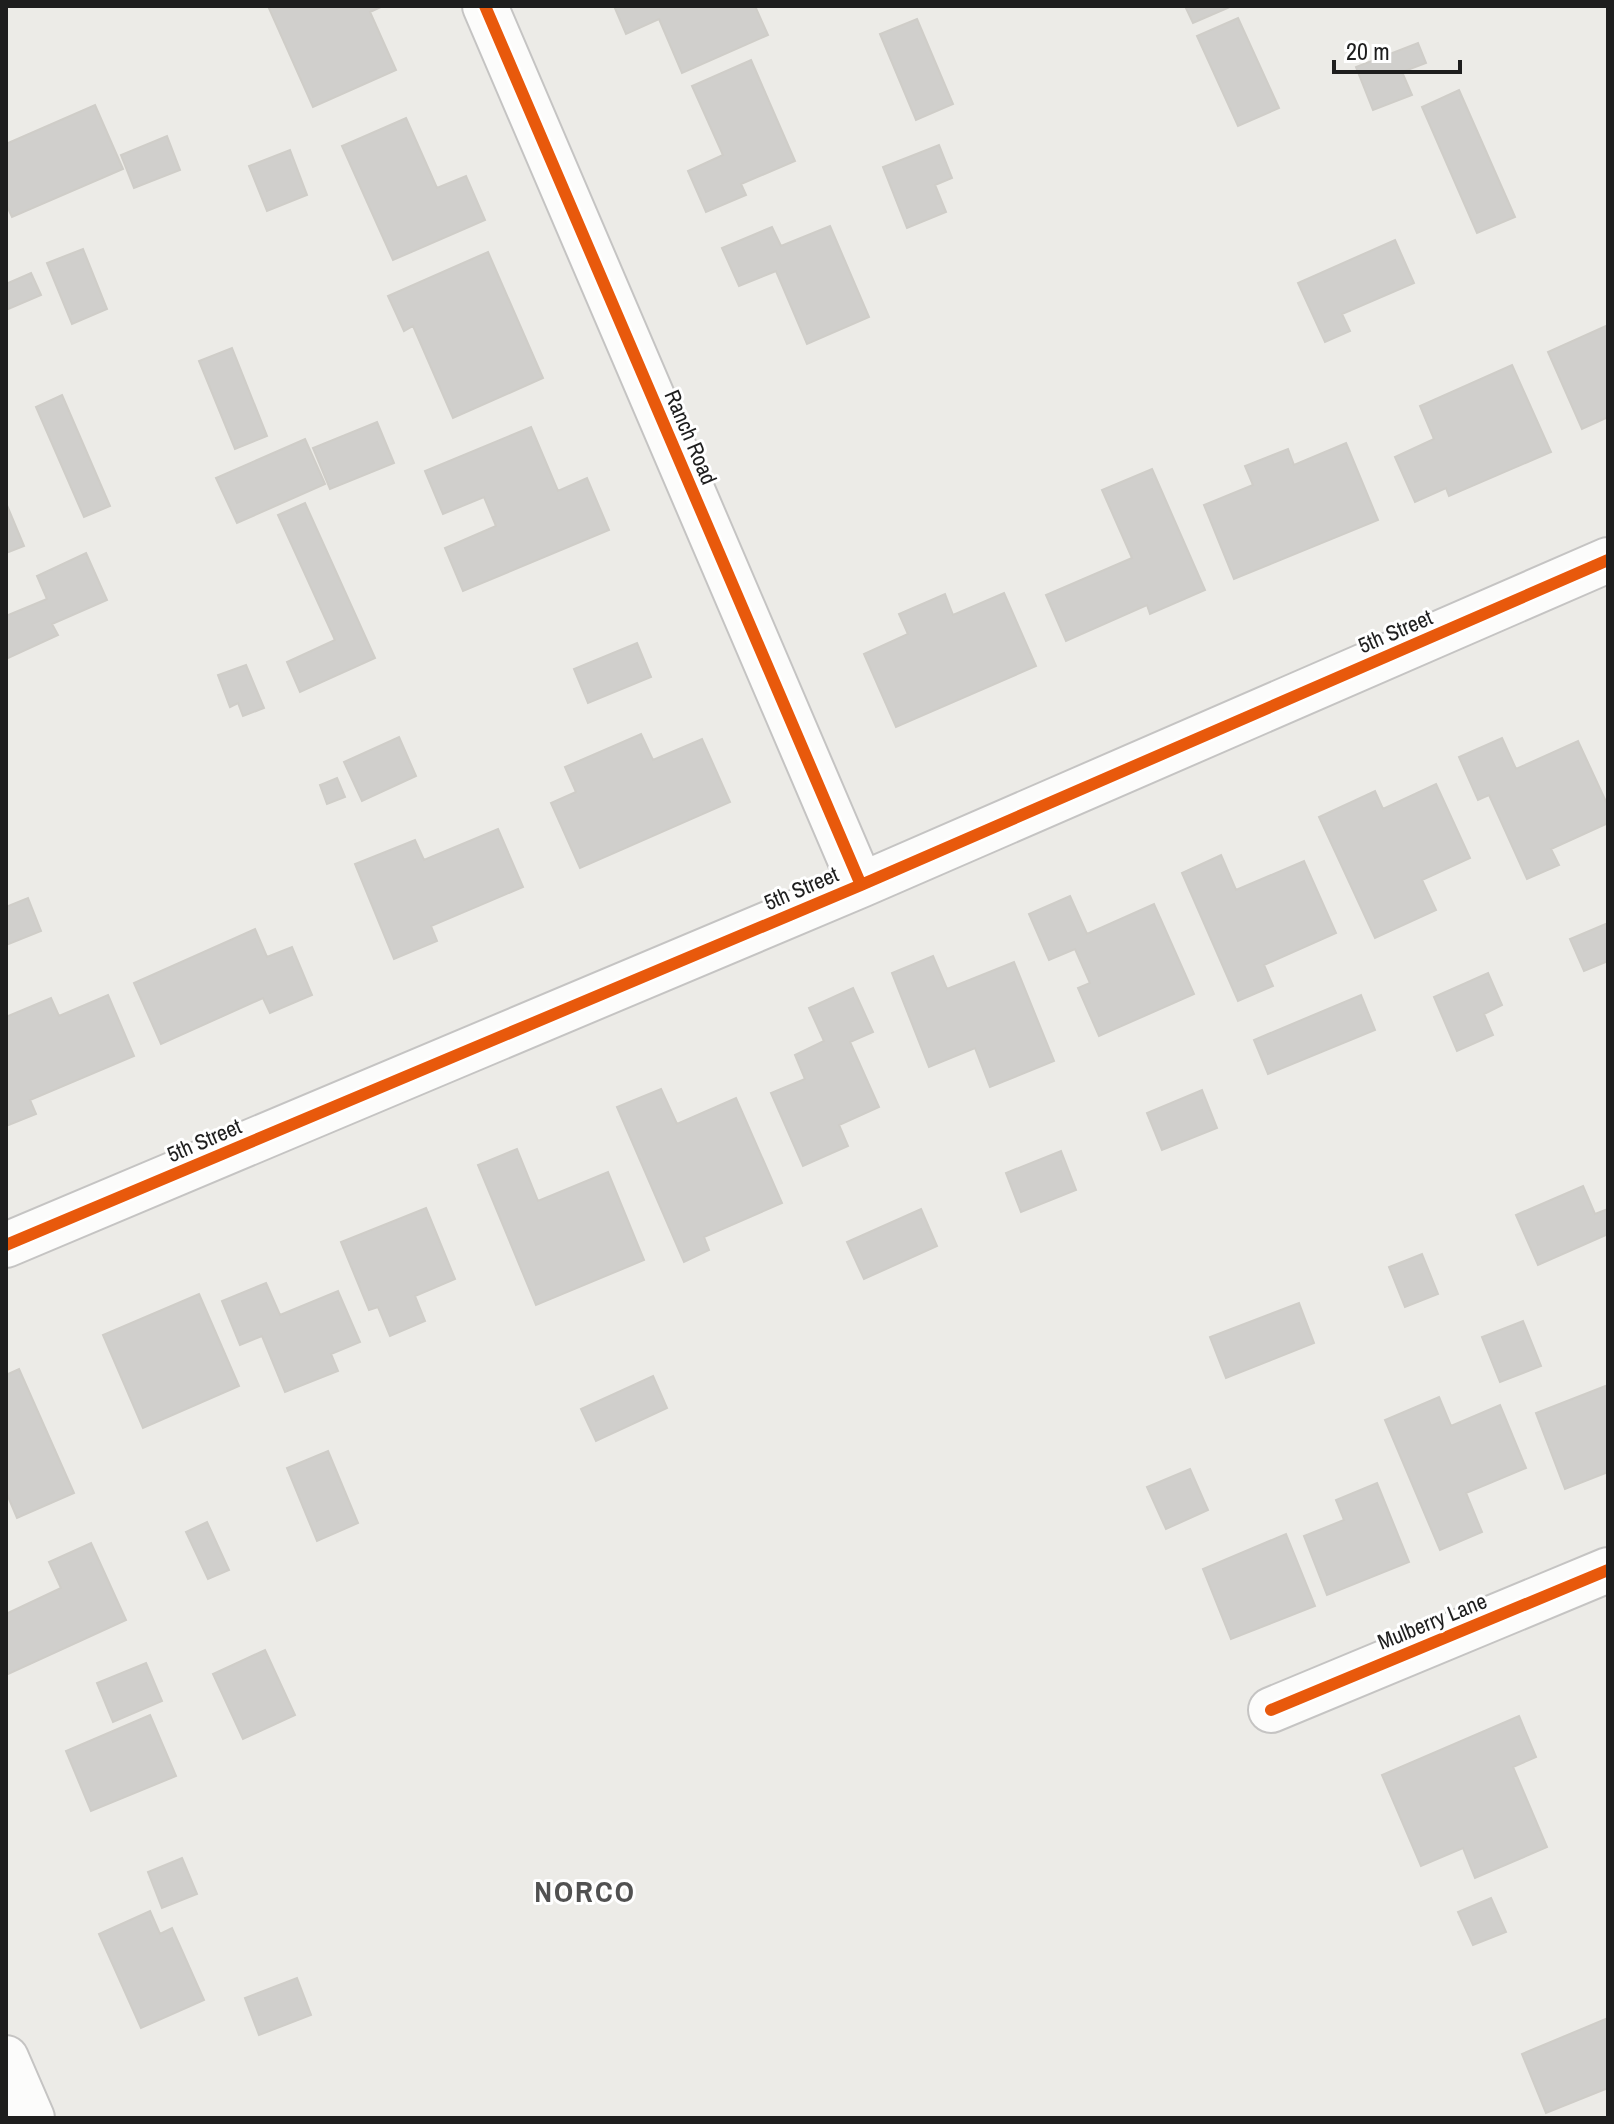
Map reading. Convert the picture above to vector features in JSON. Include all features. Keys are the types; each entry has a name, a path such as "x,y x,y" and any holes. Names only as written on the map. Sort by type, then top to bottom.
{"street":[{"name":"Ranch Road","path":"485,6 861,885"},
{"name":"5th Street","path":"6,1245 861,885 1608,560"},
{"name":"Mulberry Lane","path":"1271,1710 1608,1570"},
{"path":"6,2058 32,2118"}],"building":[{"path":"268,6 380,6 370,12 396,70 313,107"},
{"path":"614,6 755,6 768,35 682,73 659,19 626,34"},
{"path":"1185,6 1232,6 1193,23"},
{"path":"1238,18 1279,108 1238,126 1197,36"},
{"path":"917,19 953,104 916,120 880,34"},
{"path":"1418,43 1426,63 1402,72 1412,95 1373,110 1356,67"},
{"path":"751,60 795,161 741,184 746,195 706,212 688,171 723,155 692,86"},
{"path":"1459,90 1515,217 1477,233 1422,107"},
{"path":"95,105 123,169 12,217 6,204 6,144"},
{"path":"406,118 437,188 466,176 485,220 393,260 342,146"},
{"path":"167,136 180,170 134,188 121,155"},
{"path":"939,145 952,178 935,185 946,212 907,228 883,167"},
{"path":"290,150 307,195 267,211 249,166"},
{"path":"830,226 869,317 807,344 776,271 739,286 722,248 772,227 781,246"},
{"path":"1395,240 1414,283 1342,314 1350,331 1325,342 1298,283"},
{"path":"83,249 107,309 72,324 47,263"},
{"path":"488,252 543,378 453,418 413,326 404,331 388,296"},
{"path":"31,273 41,295 6,310 6,284"},
{"path":"1608,325 1608,417 1582,429 1548,352"},
{"path":"232,348 267,436 235,449 199,361"},
{"path":"1512,365 1551,452 1449,496 1446,488 1415,502 1395,457 1434,439 1420,406"},
{"path":"62,395 110,506 84,517 36,407"},
{"path":"377,422 394,463 330,489 313,448"},
{"path":"531,427 558,491 587,478 609,530 463,591 445,548 496,526 484,497 443,514 425,471"},
{"path":"305,439 325,484 237,523 216,478"},
{"path":"1346,443 1378,520 1234,579 1204,505 1253,485 1245,466 1288,449 1294,465"},
{"path":"1152,469 1205,590 1150,614 1147,605 1066,641 1046,595 1132,558 1102,490"},
{"path":"6,503 24,546 6,553"},
{"path":"305,503 375,658 300,692 287,662 335,640 278,515"},
{"path":"86,553 107,600 52,624 58,635 6,659 6,616 47,599 37,576"},
{"path":"1004,593 1036,666 896,727 864,654 908,634 899,614 945,594 953,615"},
{"path":"637,643 651,677 588,703 574,669"},
{"path":"246,665 264,708 243,716 238,703 230,707 218,675"},
{"path":"641,734 653,760 702,739 730,802 580,868 551,803 576,792 565,767"},
{"path":"399,737 416,776 362,801 344,762"},
{"path":"1502,738 1516,769 1578,741 1608,806 1608,823 1551,849 1559,865 1527,879 1489,795 1478,800 1459,757"},
{"path":"337,778 345,797 327,804 320,785"},
{"path":"1436,784 1470,858 1422,880 1436,910 1375,938 1319,817 1375,791 1383,809"},
{"path":"498,829 523,887 431,926 437,941 394,959 355,864 415,840 424,860"},
{"path":"1221,855 1236,890 1304,861 1336,933 1264,965 1273,986 1238,1001 1182,873"},
{"path":"1070,896 1087,934 1154,904 1194,994 1099,1036 1078,988 1090,983 1075,949 1049,960 1029,914"},
{"path":"28,898 41,931 6,945 6,907"},
{"path":"1608,923 1608,961 1584,971 1570,939"},
{"path":"255,929 267,957 292,947 312,995 270,1013 263,998 161,1044 134,983"},
{"path":"933,956 947,989 1014,962 1054,1061 990,1087 975,1048 929,1067 892,973"},
{"path":"1488,973 1502,1005 1484,1014 1493,1035 1457,1051 1434,997"},
{"path":"853,988 873,1032 850,1042 879,1107 839,1125 848,1146 803,1166 771,1093 805,1079 795,1055 824,1041 809,1008"},
{"path":"108,995 134,1056 30,1100 36,1114 6,1126 6,1017 51,998 59,1016"},
{"path":"1361,995 1375,1030 1268,1074 1254,1040"},
{"path":"661,1089 677,1124 736,1098 782,1203 704,1237 709,1250 684,1262 617,1107"},
{"path":"1202,1090 1217,1128 1162,1150 1147,1113"},
{"path":"517,1149 538,1201 608,1172 644,1260 536,1305 478,1165"},
{"path":"1061,1151 1076,1190 1021,1212 1006,1173"},
{"path":"1583,1186 1595,1214 1608,1209 1608,1234 1538,1265 1516,1215"},
{"path":"426,1208 455,1279 415,1296 425,1321 390,1336 378,1307 369,1310 341,1242"},
{"path":"921,1209 937,1246 864,1279 847,1242"},
{"path":"1422,1254 1438,1294 1405,1307 1389,1267"},
{"path":"266,1283 280,1315 338,1291 360,1342 331,1354 338,1371 285,1392 262,1336 240,1345 222,1301"},
{"path":"199,1294 239,1386 143,1428 103,1335"},
{"path":"1299,1303 1314,1343 1226,1378 1210,1337"},
{"path":"1523,1321 1541,1366 1500,1382 1482,1337"},
{"path":"19,1369 74,1493 17,1518 6,1492 6,1375"},
{"path":"653,1376 667,1408 596,1441 581,1409"},
{"path":"1608,1385 1608,1472 1565,1489 1536,1413"},
{"path":"1439,1397 1451,1426 1500,1405 1526,1468 1466,1493 1482,1532 1440,1550 1385,1420"},
{"path":"328,1451 358,1523 317,1541 287,1468"},
{"path":"1190,1469 1208,1510 1166,1529 1147,1487"},
{"path":"1377,1483 1409,1562 1327,1595 1304,1536 1344,1520 1336,1500"},
{"path":"207,1522 229,1570 208,1579 186,1532"},
{"path":"1286,1534 1315,1606 1231,1639 1203,1569"},
{"path":"91,1543 126,1620 6,1675 6,1614 61,1588 49,1562"},
{"path":"265,1650 295,1715 243,1739 213,1674"},
{"path":"146,1663 162,1701 113,1722 97,1683"},
{"path":"150,1715 176,1776 91,1811 66,1751"},
{"path":"1519,1716 1536,1757 1513,1767 1547,1847 1475,1878 1463,1848 1421,1866 1382,1775"},
{"path":"182,1858 197,1894 162,1908 148,1872"},
{"path":"1491,1898 1506,1932 1473,1945 1458,1912"},
{"path":"150,1911 160,1934 172,1928 204,2000 141,2028 99,1934"},
{"path":"297,1978 311,2015 259,2035 245,1998"},
{"path":"1608,2018 1608,2088 1546,2113 1522,2054"}],"cycle path":[{"path":"485,6 861,885"},
{"path":"6,1245 861,885 1608,560"},
{"path":"1271,1710 1608,1570"}],"district":[{"name":"NORCO","path":"585,1892"}]}
